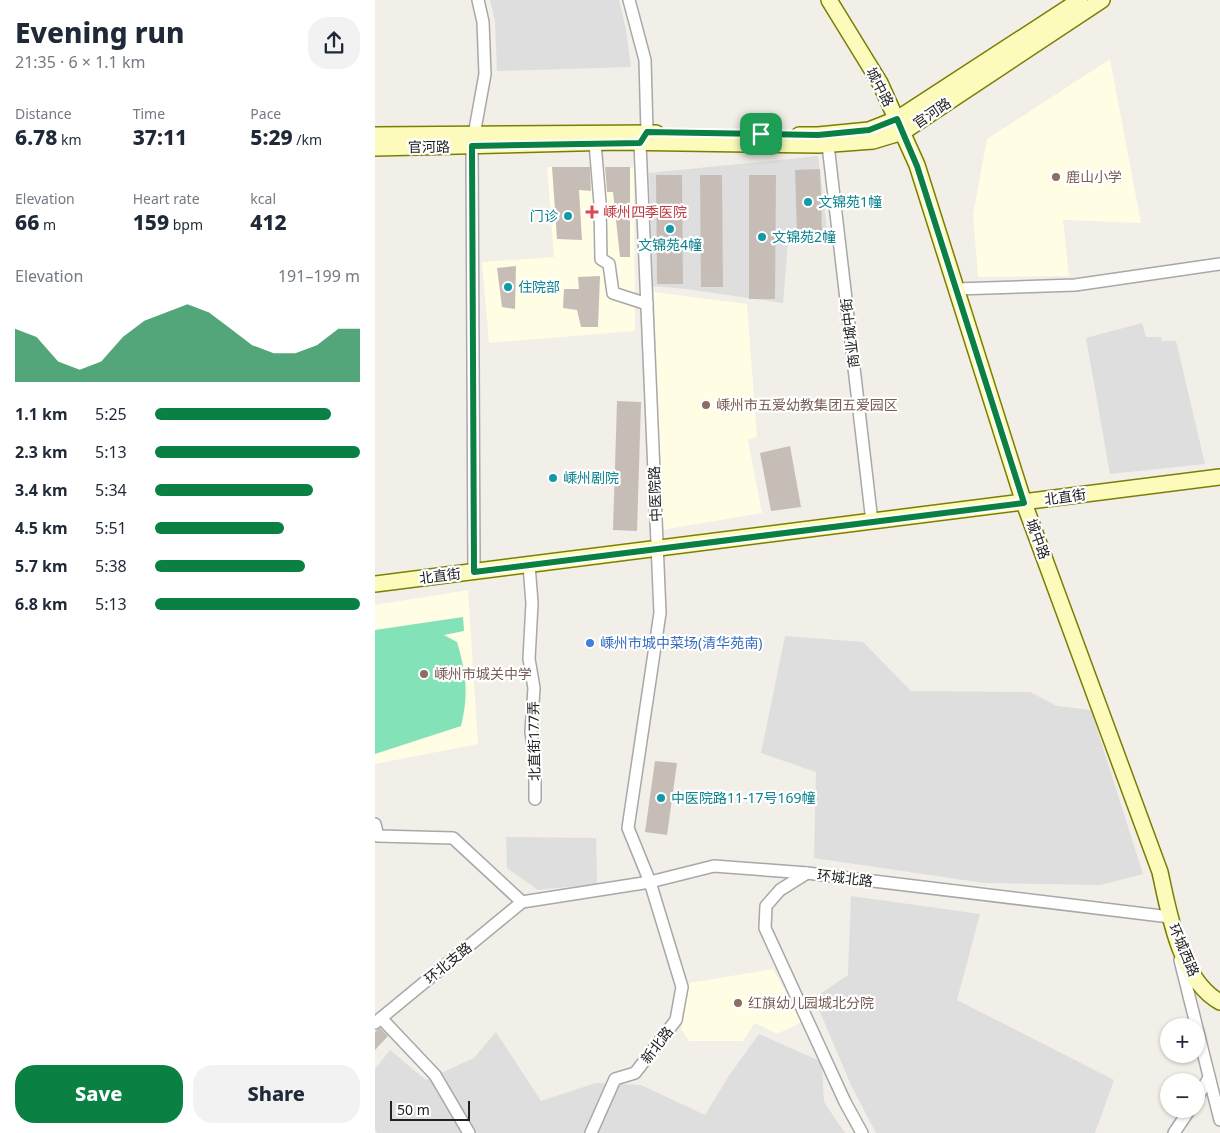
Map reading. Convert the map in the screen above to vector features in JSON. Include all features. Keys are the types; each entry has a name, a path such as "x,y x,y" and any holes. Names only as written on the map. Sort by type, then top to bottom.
{"main road":[{"name":"城中路","path":"829,0 880,83 917,166 1024,503 1160,872 1169,917"},
{"name":"官河路","path":"375,148 472,140 818,135 900,126 1080,0"},
{"name":"官河路","path":"375,135 595,143 644,138 827,145 873,142 1102,0"},
{"name":"北直街","path":"375,584 1220,477"},
{"name":"环城西路","path":"1169,917 1192,976 1211,997 1220,1002"}],"street":[{"path":"474,572 472,140 485,74 483,22 478,0"},
{"name":"中医院路","path":"629,0 645,60 644,138 647,304 660,613 628,828 649,882"},
{"path":"595,143 600,203 601,259 609,264 613,293 647,304"},
{"name":"商业城中街","path":"827,145 872,522"},
{"path":"956,288 1075,285 1220,264"},
{"name":"北直街177弄","path":"529,565 532,603 529,659 534,688 531,732 535,759 535,799"},
{"path":"375,824 378,836 453,838 522,902"},
{"name":"环城北路","path":"522,902 649,882 714,866 807,874 1169,917"},
{"path":"807,874 780,890 766,906 765,928 841,1094 862,1133"},
{"name":"新北路","path":"591,1133 615,1079 635,1073 676,1020 682,987 649,882"},
{"name":"环北支路","path":"378,1020 522,902"},
{"path":"1169,917 1220,1120"},
{"path":"378,1020 435,1075 469,1133"},
{"path":"1205,1084 1209,1078"},
{"path":"1174,1133 1184,1118"}],"shaded area":[{"path":"490,0 619,0 626,30 631,67 497,71 495,21"},
{"name":"鹿山小学","path":"1110,59 1141,223 1063,220 1069,276 978,277 973,215 987,139"},
{"path":"818,156 828,237 788,242 783,303 653,286 649,173"},
{"name":"嵊州四季医院","path":"547,167 634,168 635,331 489,343 482,262 554,257"},
{"name":"嵊州市五爱幼教集团五爱园区","path":"654,292 747,304 757,437 748,440 762,513 662,530"},
{"path":"1142,323 1146,337 1161,337 1162,341 1176,341 1205,464 1110,474 1086,338"},
{"name":"嵊州市城关中学","path":"468,590 478,744 375,764 375,605"},
{"path":"785,636 863,642 911,691 1030,692 1057,706 1091,710 1143,874 1100,885 984,883 814,858 816,772 761,753"},
{"path":"506,837 596,838 597,884 538,890 507,868"},
{"path":"851,896 980,914 957,1000 1114,1080 1095,1133 876,1133 851,1085 814,998 848,975"},
{"name":"红旗幼儿园城北分院","path":"773,969 802,1022 777,1034 755,1023 743,1041 689,1041 681,1029 689,983"},
{"path":"496,1032 541,1101 596,1083 641,1085 705,1115 728,1077 759,1034 822,1062 824,1102 845,1133 377,1133 375,1129 375,1069 390,1050 426,1080 474,1058"}],"green space":[{"name":"嵊州市城关中学","path":"463,617 464,631 444,635 457,642 463,663 466,694 461,726 375,754 375,630"}],"building":[{"path":"552,167 590,167 591,191 579,190 582,240 557,239"},
{"path":"605,167 630,167 630,257 620,257 613,192 607,192"},
{"name":"文锦苑1幢","path":"820,169 822,233 797,234 795,170"},
{"name":"文锦苑4幢","path":"656,175 682,175 683,284 657,284"},
{"path":"700,175 722,175 723,287 701,287"},
{"name":"文锦苑2幢","path":"749,175 776,175 775,299 749,299"},
{"name":"住院部","path":"516,266 515,309 502,307 497,268"},
{"path":"600,276 598,327 581,327 577,310 563,308 564,289 579,289 578,277"},
{"path":"617,401 641,402 637,531 613,530"},
{"path":"790,446 801,507 771,511 760,453"},
{"name":"中医院路11-17号169幢","path":"655,761 677,763 667,835 645,832"},
{"path":"380,1028 388,1036 375,1050 375,1032"}],"place":[{"name":"鹿山小学","path":"1056,177"},
{"name":"文锦苑1幢","path":"808,202"},
{"name":"嵊州四季医院","path":"592,212"},
{"name":"门诊","path":"568,216"},
{"name":"文锦苑4幢","path":"670,229"},
{"name":"文锦苑2幢","path":"762,237"},
{"name":"住院部","path":"508,287"},
{"name":"嵊州市五爱幼教集团五爱园区","path":"706,405"},
{"name":"嵊州剧院","path":"553,478"},
{"name":"嵊州市城中菜场(清华苑南)","path":"590,643"},
{"name":"嵊州市城关中学","path":"424,674"},
{"name":"中医院路11-17号169幢","path":"661,798"},
{"name":"红旗幼儿园城北分院","path":"738,1003"}],"route":[{"path":"897,119 917,166 1024,503 474,572 472,146 640,143 647,132 761,134 818,135 869,130 897,119"}]}
